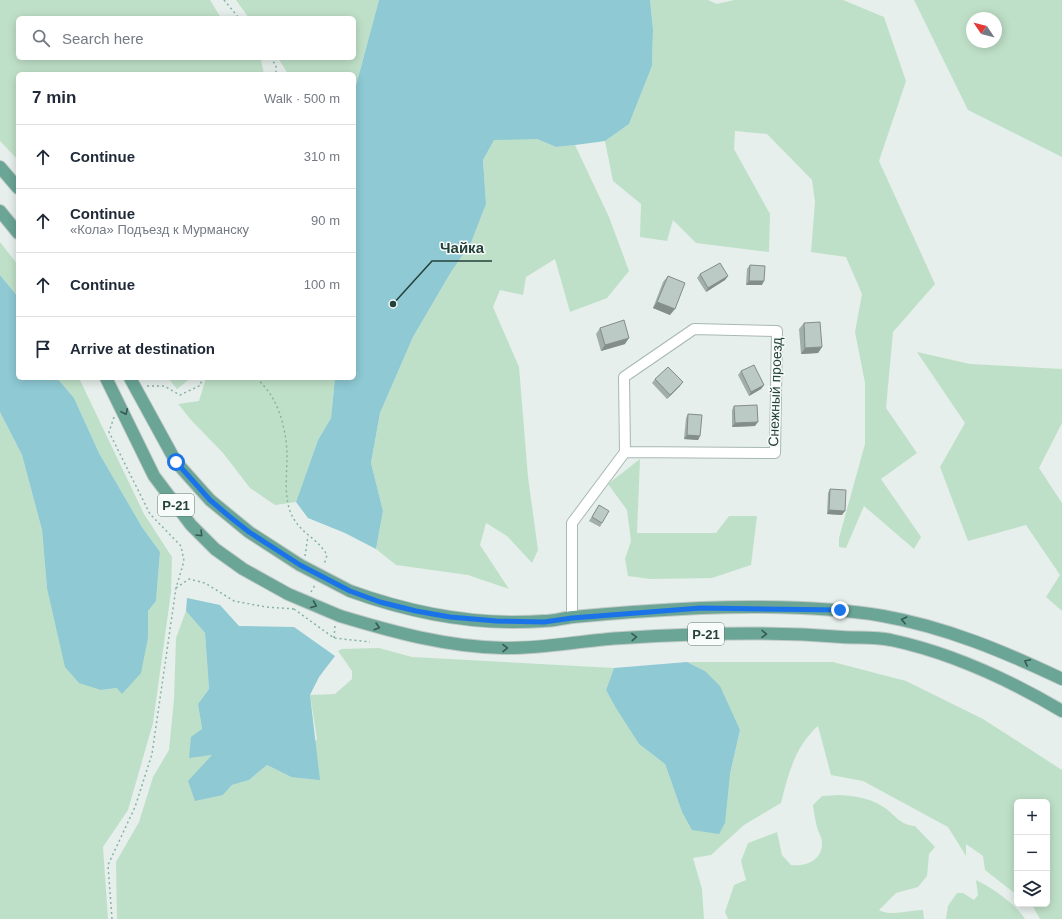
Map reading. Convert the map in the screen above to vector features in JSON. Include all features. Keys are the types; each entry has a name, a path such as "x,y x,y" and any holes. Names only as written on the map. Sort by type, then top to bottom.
{"main road":[{"path":"0,167 16,186"},
{"path":"0,211 16,231"},
{"name":"Р-21","path":"107,380 119,400 154,476 192,525 215,549 243,569 288,594 340,616 423,639 505,648 622,638 721,633 798,634 888,639 928,649 982,668 1026,690 1062,711"},
{"name":"Р-21","path":"133,382 176,462 210,500 249,532 302,566 350,591 380,602 416,611 450,617 544,622 572,618 701,608 840,610 883,616 932,627 1007,652 1062,678"}],"street":[{"name":"Снежный проезд","path":"694,329 777,331 775,452 625,452 624,377 694,329"},
{"path":"572,618 572,523 625,452"}],"path":[{"path":"224,0 237,16"},
{"path":"272,60 276,65 276,72"},
{"path":"133,382 164,386 180,395 201,385 201,380"},
{"path":"259,380 272,397 282,421 287,454 286,482 290,510 300,529 321,546 327,555 323,567"},
{"path":"112,919 108,865 135,807 152,754 176,588 184,561 181,546 150,514 110,432 119,400"},
{"path":"302,566 308,536"},
{"path":"176,588 189,579 205,583 234,601 266,607 294,609 298,607"},
{"path":"310,594 317,581"},
{"path":"294,609 331,636 370,642"}],"green space":[{"path":"0,0 210,0 220,16 16,16 16,60 261,60 264,72 16,72 16,158 0,141"},
{"path":"236,0 379,0 356,86 356,72 287,72 279,60 356,60 356,16 248,16"},
{"path":"650,0 708,0 717,4 734,0 843,0 884,17 906,81 879,161 935,284 893,332 886,408 917,453 881,479 921,537 914,549 864,506 846,548 839,547 839,538 865,444 865,383 855,332 862,294 846,257 811,252 815,202 812,180 767,134 735,131 734,149 770,214 769,252 696,243 673,220 667,241 640,237 641,204 613,181 605,141 629,124 652,66 653,29"},
{"path":"914,0 1062,0 1062,157 968,110"},
{"path":"494,139 537,139 556,147 575,145 609,217 629,271 607,298 570,312 555,259 526,277 523,295 500,290 493,307 519,367 528,477 538,550 532,563 507,536 486,523 480,545 509,589 468,575 396,565 376,549 383,511 371,463 380,413 413,337 451,272 471,243 486,204 483,160"},
{"path":"0,242 16,262 16,295 0,275"},
{"path":"917,352 970,364 1062,369 1062,423 1039,468 1062,503 1062,611 1046,597 1060,575 1026,525 968,541 940,467 965,423"},
{"path":"59,380 80,380 144,514 172,557 171,592 153,723 128,810 103,847 108,919 0,919 0,412 22,455 42,530 47,588 101,690 117,688 148,638 148,611 156,601 160,552 142,527 99,453 74,398"},
{"path":"170,380 188,380 177,389"},
{"path":"205,380 335,380 331,418 318,440 296,502 275,505 250,488 223,453 191,420 178,404 199,401"},
{"path":"640,459 637,533 716,533 729,516 757,516 751,565 712,578 650,579 628,576 625,559 631,541 627,510 608,484"},
{"path":"186,611 205,633 209,689 198,704 202,729 189,757 213,755 223,795 232,785 249,780 267,765 291,777 317,739 310,695 335,694 352,679 352,671 338,651 342,649 379,648 412,657 614,668 606,690 639,744 665,764 682,812 730,774 740,730 705,671 687,662 833,662 906,681 983,719 1062,770 1062,919 1040,919 1033,907 1050,907 1050,799 1014,799 1014,893 985,870 983,856 966,844 966,856 948,827 863,781 831,775 818,726 810,734 798,752 786,782 781,803 744,825 711,855 693,858 702,889 704,919 117,919 116,862 139,822 153,777 169,750 174,699 176,638"},
{"path":"840,795 862,798 877,803 905,824 915,826 935,847 929,854 927,876 918,887 896,893 879,910 895,913 923,910 924,919 728,919 725,912 734,885 746,880 741,861 748,843 777,832 782,855 791,865 802,865 812,861 817,858 822,848 822,842 816,824 813,805 822,796"},
{"path":"976,880 1003,897 1016,908 1025,919 946,919 948,906 957,893 963,893 974,900 978,895"}],"water":[{"path":"379,0 650,0 653,29 652,66 629,124 605,141 575,145 556,147 537,139 494,140 483,160 486,204 471,243 451,272 413,337 380,413 371,463 383,511 376,549 345,533 308,518 296,502 318,440 331,418 335,380 356,380 356,86"},
{"path":"0,275 16,295 16,380 59,380 74,398 99,453 142,527 160,552 156,601 148,611 148,638 141,673 122,694 117,688 101,690 79,683 65,667 47,588 42,530 22,455 0,412"},
{"path":"187,598 220,605 239,626 294,627 335,656 319,677 310,695 320,780 291,777 267,765 249,780 232,785 223,795 195,801 188,781 212,755 189,758 191,737 202,729 198,704 209,689 205,633 186,611"},
{"path":"687,662 705,671 720,686 740,730 730,774 725,823 719,834 692,830 682,812 665,764 639,744 606,690 614,668"}],"building":[{"path":"720,263 728,276 708,288 700,274"},
{"path":"750,265 765,266 764,281 749,281"},
{"path":"668,276 685,283 675,309 657,302"},
{"path":"624,320 629,338 605,345 600,328"},
{"path":"820,322 822,347 805,348 804,323"},
{"path":"754,365 764,385 751,392 741,371"},
{"path":"668,367 683,382 670,395 655,379"},
{"path":"757,405 758,422 735,423 734,406"},
{"path":"688,414 702,415 700,436 687,435"},
{"path":"830,489 846,490 845,511 829,510"},
{"path":"599,505 609,511 602,523 592,517"}],"place":[{"name":"Чайка","path":"393,304"}],"route":[{"path":"176,462 210,500 230,517 249,532 300,565 350,591 380,602 416,611 450,617 496,621 544,622 572,618 701,608 840,610"}]}
